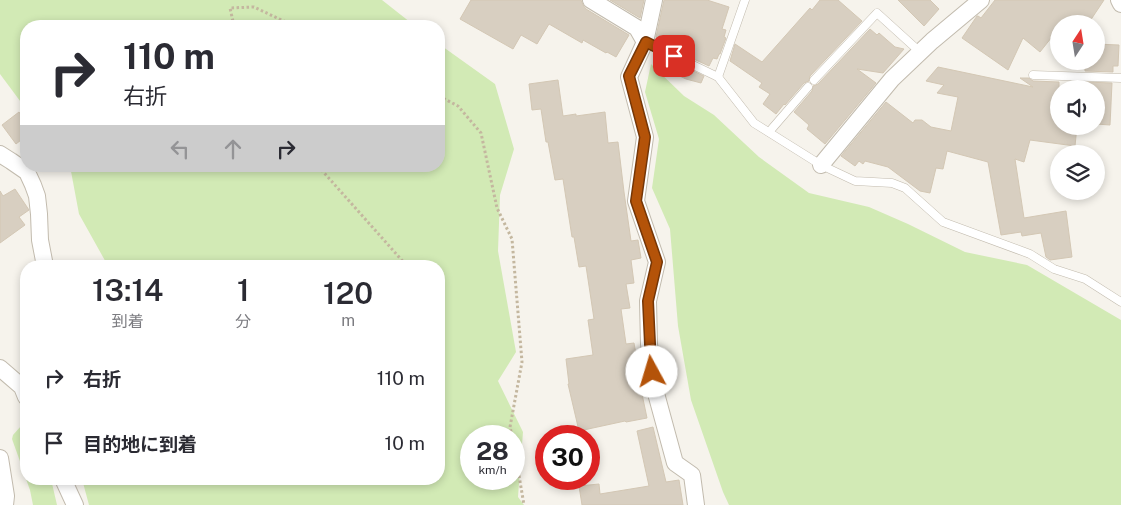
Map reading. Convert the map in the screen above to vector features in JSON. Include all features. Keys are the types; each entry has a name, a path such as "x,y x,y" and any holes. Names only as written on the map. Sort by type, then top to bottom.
{"street":[{"path":"591,0 637,28 646,42"},
{"path":"654,0 646,42 629,76 645,137 636,201 657,262 648,301 654,386 675,462 692,475 696,505"},
{"path":"821,165 892,79 932,40 980,0"},
{"path":"1119,0 1121,4"},
{"path":"0,154 20,167"},
{"path":"27,172 37,196 40,214 40,240 44,260"},
{"path":"0,368 20,385"},
{"path":"0,458 6,505"},
{"path":"66,485 75,505"}],"lane":[{"path":"718,77 744,0"},
{"path":"814,80 877,12 920,52"},
{"path":"646,42 718,77 754,123 821,165 855,182 892,183 905,188 943,222 1030,254 1054,269 1085,279 1121,302"},
{"path":"1033,75 1121,78"},
{"path":"769,132 808,87"}],"path":[{"path":"233,20 230,8 254,7 281,20"},
{"path":"445,99 458,106 481,133 497,208 512,239 522,362 510,425"},
{"path":"323,172 402,260"},
{"path":"521,490 524,505"}],"green space":[{"path":"0,0 382,0 407,20 20,20 20,101 0,74"},
{"path":"445,48 495,84 514,149 500,195 498,251 516,352 498,381 520,425 460,425 460,490 519,490 518,497 524,505 89,505 84,485 445,485 445,260 105,260 79,214 71,172 445,172"},
{"path":"651,64 684,96 714,115 759,157 809,193 869,207 965,252 1027,265 1121,320 1121,505 729,505 691,400 678,326 670,229 652,188 659,139 645,92"},
{"path":"20,427 20,461 12,439"},
{"path":"28,485 52,485 57,505 33,505"}],"building":[{"path":"471,0 581,0 586,9 629,35 616,57 583,40 582,43 549,24 537,44 521,35 513,49 460,19"},
{"path":"610,0 644,0 640,18"},
{"path":"664,0 707,0 729,7 722,29 726,30 724,37 726,38 717,59 713,58 709,66 674,50 677,44 656,37"},
{"path":"820,0 838,0 862,21 810,76 809,81 804,83 776,114 763,104 770,94 759,87 762,83 730,61 735,44 762,62 810,8 812,10"},
{"path":"898,0 930,0 939,9 924,26"},
{"path":"995,0 1104,0 1094,15 1050,15 1050,39 1040,52 1023,38 1008,70 962,38 977,16 981,18"},
{"path":"870,29 877,35 879,33 895,47 904,49 883,73 857,69 876,83 825,144 807,129 809,125 794,112 812,91 813,86 818,84"},
{"path":"1105,44 1119,45 1118,66 1113,66 1113,72 1085,71 1105,70"},
{"path":"670,60 704,76 701,83 686,79 665,69"},
{"path":"938,67 1033,87 1020,78 1050,82 1050,135 1076,135 1075,145 1030,140 1024,162 1015,159 1024,218 1066,211 1072,257 1050,260 1046,257 1041,233 1022,236 1021,232 1001,235 988,162 947,151 943,169 936,168 930,193 920,191 888,167 865,161 863,164 859,161 855,166 841,156 886,102 913,123 915,120 922,120 931,127 951,131 958,97 937,93 944,85 926,81"},
{"path":"558,80 563,116 605,112 608,143 618,142 631,241 638,240 641,258 631,260 634,283 626,284 630,308 621,309 626,344 634,343 637,360 632,360 647,418 600,426 578,425 568,384 566,359 593,355 588,320 594,319 586,266 579,267 574,237 572,237 563,179 555,180 541,109 532,110 529,84"},
{"path":"1105,83 1112,83 1110,125 1105,125"},
{"path":"19,112 20,141 16,144 2,125"},
{"path":"15,189 29,210 19,217 25,225 0,243 0,191 3,196"},
{"path":"653,427 666,482 679,480 683,505 582,505 580,490 600,490 600,494 649,486 637,431"}],"route":[{"path":"652,372 648,301 657,262 636,201 645,137 629,76 646,42 674,56"}]}
